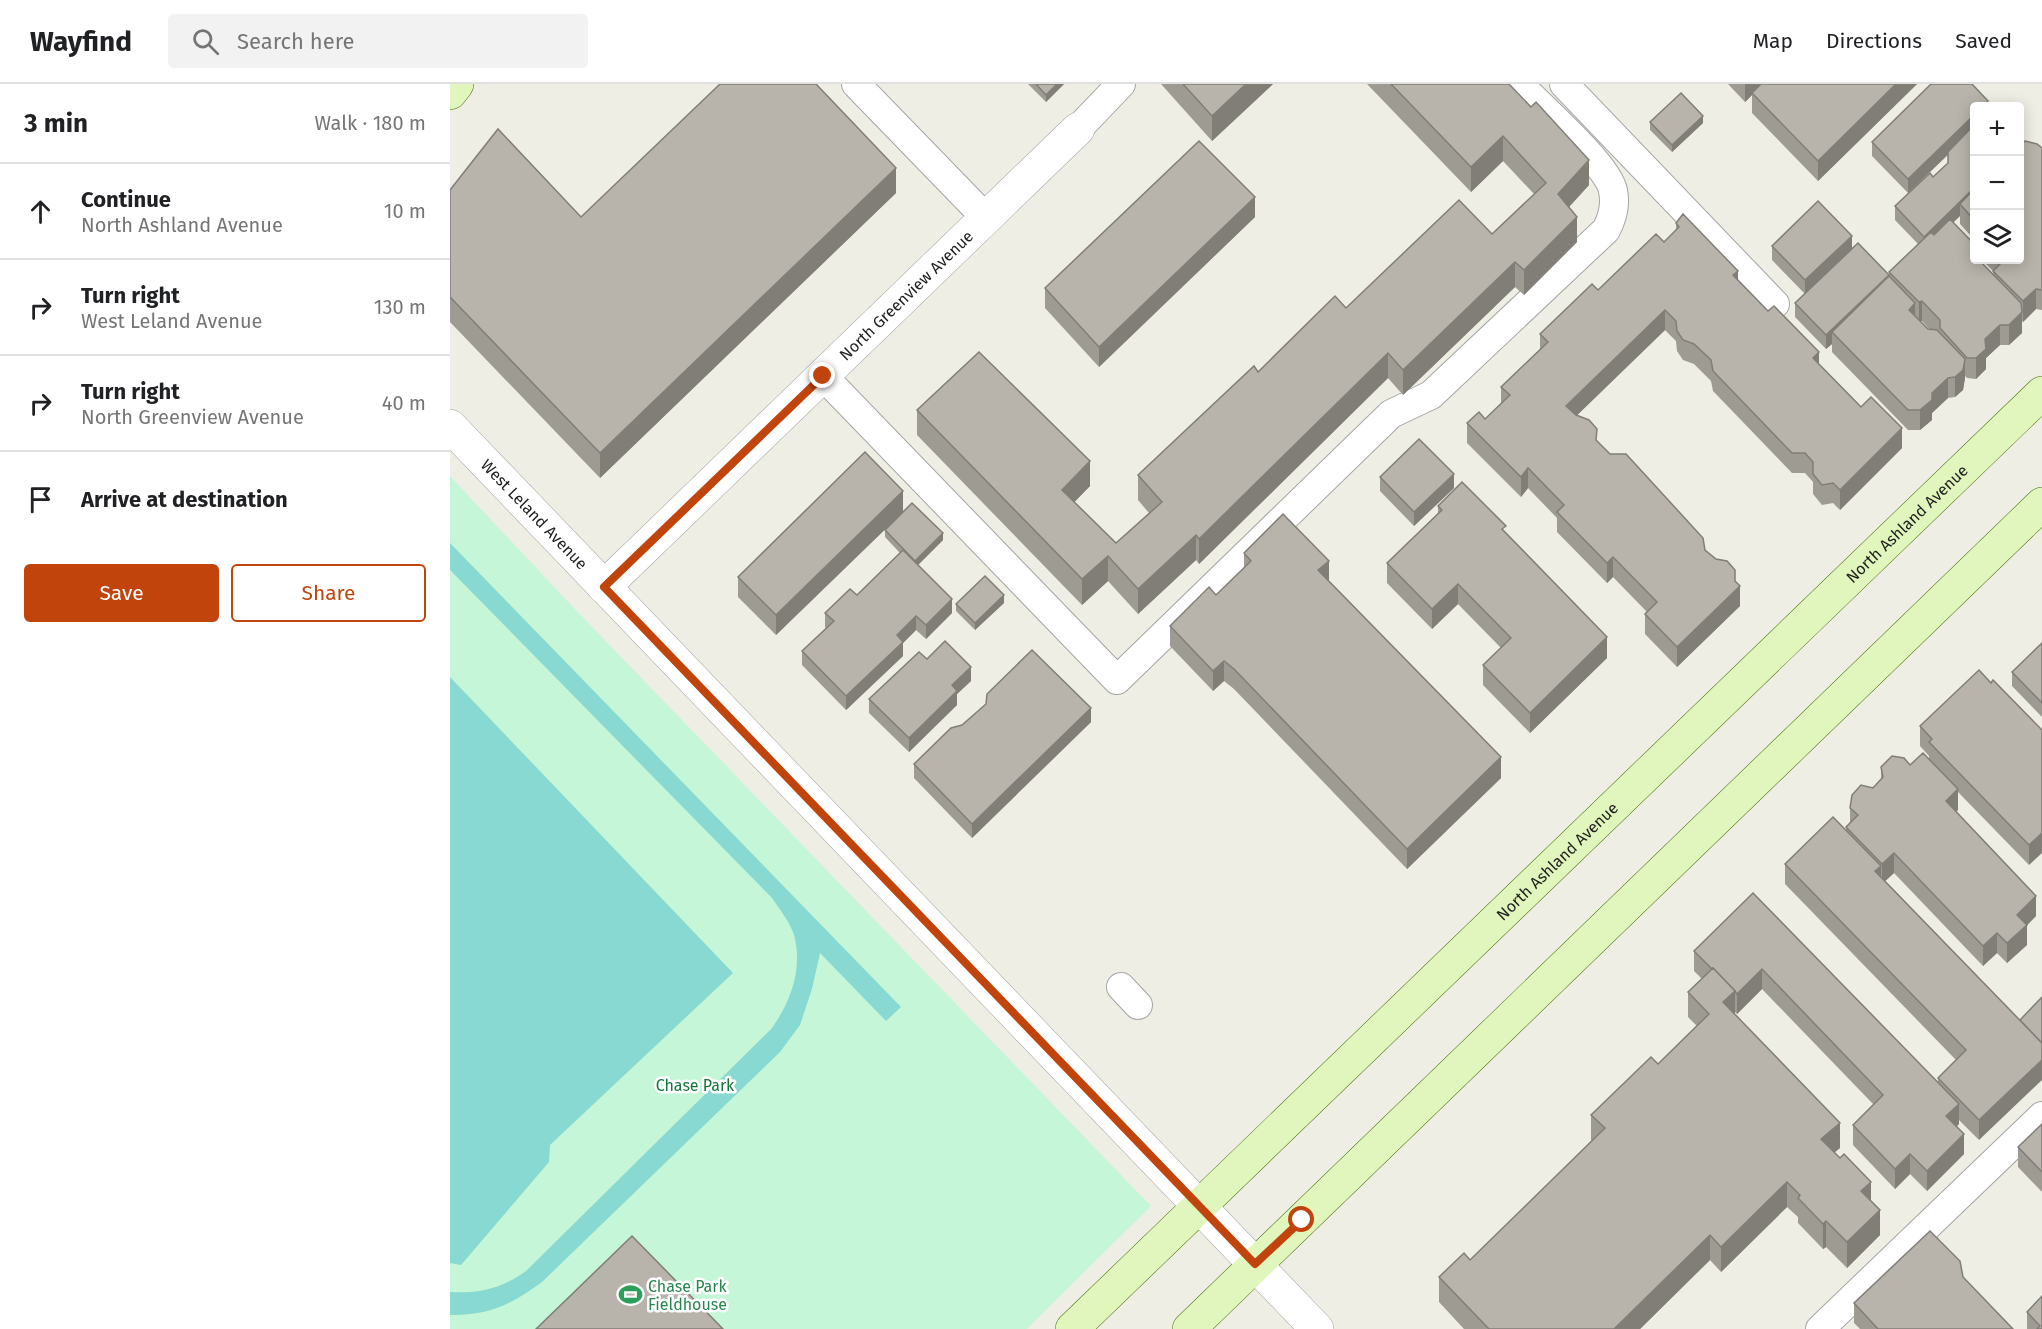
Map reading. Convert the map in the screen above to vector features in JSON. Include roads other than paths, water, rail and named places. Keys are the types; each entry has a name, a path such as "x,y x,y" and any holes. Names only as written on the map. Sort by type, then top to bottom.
{"main road":[{"path":"450,93 457,84"},
{"name":"North Ashland Avenue","path":"1072,1329 2042,393"},
{"path":"1189,1329 2042,504"}],"street":[{"name":"North Greenview Avenue","path":"604,587 1078,129"},
{"name":"West Leland Avenue","path":"450,426 1317,1329"}],"lane":[{"path":"856,84 986,218"},
{"path":"1078,129 1121,84"},
{"path":"823,376 1117,681 1391,414 1431,395 1606,230 1614,214 1613,189 1602,168 1519,84"},
{"path":"1564,84 1775,304"},
{"path":"1820,1329 2042,1116"}],"place":[{"name":"Chase Park Fieldhouse","path":"630,1295"}],"park label":[{"name":"Chase Park","path":"695,1085"}]}
